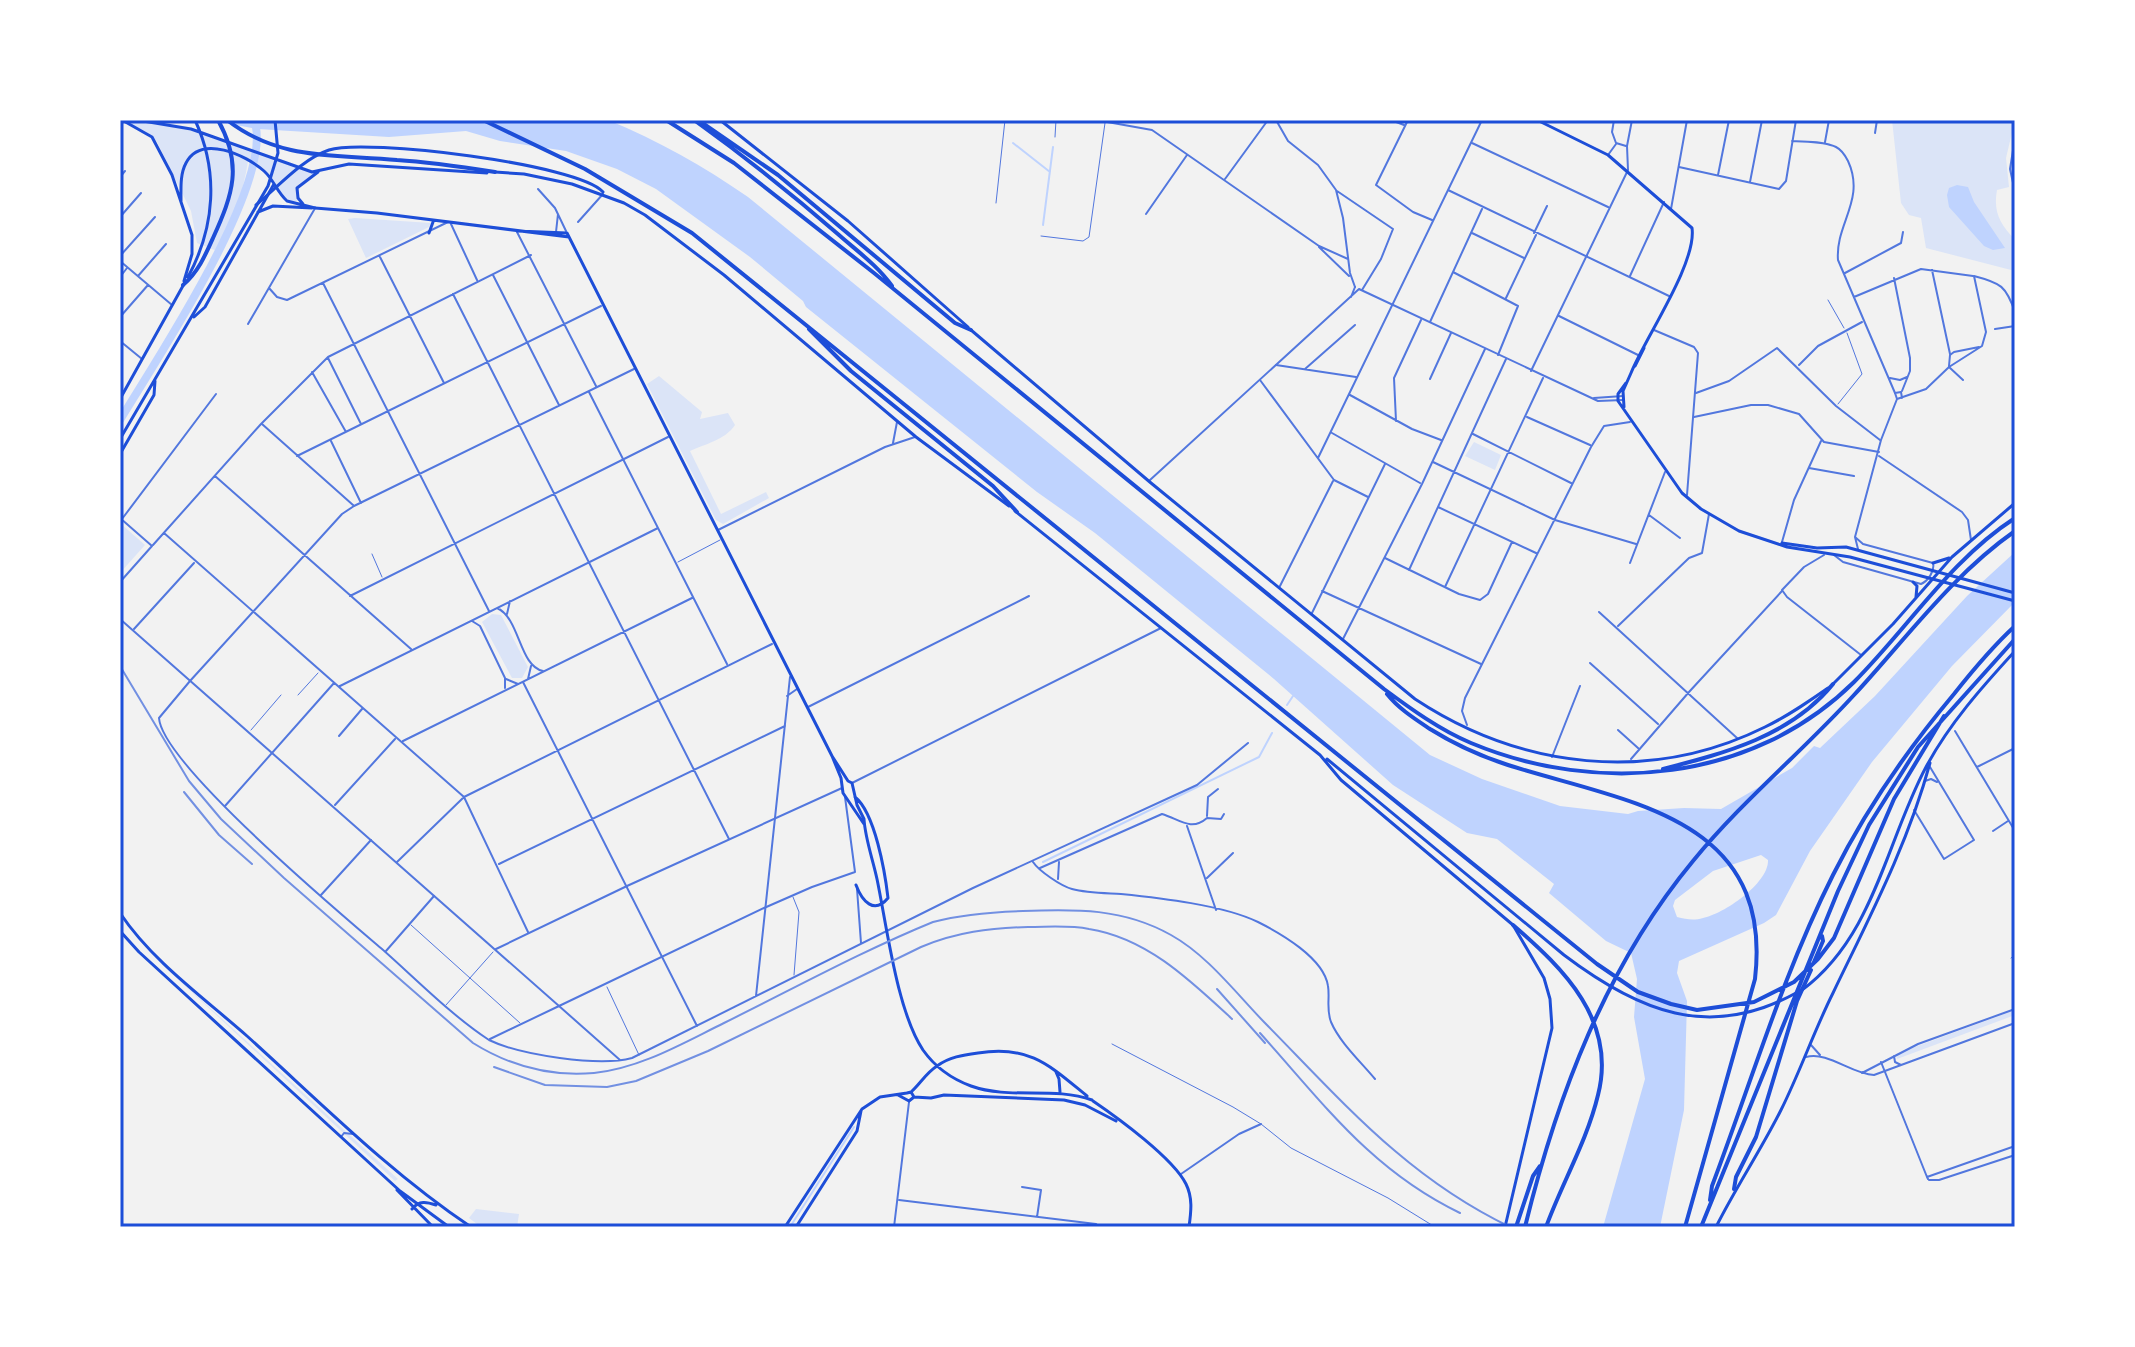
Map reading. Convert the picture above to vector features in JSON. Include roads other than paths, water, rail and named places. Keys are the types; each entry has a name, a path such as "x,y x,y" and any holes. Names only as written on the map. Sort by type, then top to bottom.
{"highway":[{"path":"183,285 194,276 206,254 232,188 232,150 218,120"},
{"path":"227,120 267,145 294,151 495,172"},
{"path":"483,120 622,190 692,233 1574,946 1622,982 1654,999 1697,1010 1717,1009 1754,1002 1794,982 1827,948 1846,912 1894,799 1944,716"},
{"path":"666,120 734,163 896,291 1384,689 1467,742 1534,765 1605,773 1653,771 1685,768 1755,750 1816,714 1853,683 1969,555 2015,518"},
{"path":"696,120 829,227 885,275 896,291"},
{"path":"696,120 778,175 955,323 971,330"},
{"path":"805,324 815,338 851,371 993,486 1017,512"},
{"path":"1525,1227 1541,1164 1597,1013 1659,905 1720,830 1851,698 1973,565 2015,531"},
{"path":"1711,1205 1712,1186 1774,1016 1815,913 1843,855 1910,747 1980,661 2015,626"},
{"path":"1701,1227 1844,879 1880,805 1918,747 2015,639"},
{"path":"1653,771 1733,750 1772,732 1805,712 1833,684"},
{"path":"1384,689 1407,713 1448,740 1472,751 1505,764 1653,808 1690,827 1730,867 1750,906 1757,938 1756,967 1751,998 1685,1227"},
{"path":"1513,925 1561,969 1581,995 1591,1013 1601,1053 1599,1095 1546,1227"},
{"path":"1734,1189 1736,1177 1756,1137 1797,1001 1823,941 1822,932"},
{"path":"1516,1227 1533,1176 1541,1164"}],"main road":[{"path":"122,120 145,131 157,142 181,201 192,235 192,254 183,285"},
{"path":"137,120 191,129 304,170 318,172 349,164 495,172 553,179 624,203 683,242 916,437 1162,627 1600,981 1640,1003 1685,1016 1716,1018 1758,1011 1800,991 1838,958 1865,911 1930,760 1951,725 2015,651"},
{"path":"121,398 202,247 210,208 210,170 203,138 195,120"},
{"path":"120,438 268,186 277,164 279,143 275,120"},
{"path":"720,120 848,221 1149,481 1415,699 1470,730 1505,744 1552,757 1630,762 1679,756 1738,739 1785,717 1833,684 1952,557 2015,503"},
{"path":"1537,120 1608,155 1664,202 1693,232 1681,271 1620,398 1665,471 1686,497 1739,531 2015,601"},
{"path":"181,201 184,168 195,153 212,148 260,167 275,182 287,201 315,208"},
{"path":"256,205 312,159 329,150 367,148 462,155 551,170 589,182 604,194"},
{"path":"303,205 297,188 318,172"},
{"path":"191,320 205,307 275,182"},
{"path":"258,212 273,206 315,208 568,235"},
{"path":"429,233 433,229 433,220"},
{"path":"517,231 568,235 832,756 844,791 864,824"},
{"path":"1631,373 1652,331"},
{"path":"120,454 154,395 155,381"},
{"path":"1782,543 1817,548 1840,546 2015,593"},
{"path":"1933,563 1952,557"},
{"path":"1913,582 1917,586 1915,598"},
{"path":"1320,755 1350,788 1513,925 1534,956 1544,978 1550,999 1550,1048 1505,1227"},
{"path":"832,756 852,783 869,840 903,1000 924,1051 943,1071 967,1084 987,1090 1060,1092 1092,1100"},
{"path":"1716,1227 1734,1189 1780,1112 1868,923 1908,827 1930,760"},
{"path":"844,791 847,787 862,805 872,828 888,898 881,905 870,906 863,901 856,885"},
{"path":"120,913 143,942 354,1134 440,1206 471,1227"},
{"path":"120,931 392,1184 449,1227"},
{"path":"910,1096 930,1071 946,1060 999,1050 1028,1055 1054,1069 1153,1148 1180,1175 1190,1193 1189,1227"},
{"path":"1054,1069 1060,1092"},
{"path":"785,1227 856,1118 875,1099 898,1095 931,1098 944,1095 1064,1100 1085,1105 1126,1127"},
{"path":"796,1227 860,1124 861,1111"},
{"path":"856,1118 860,1124"},
{"path":"392,1184 412,1209 433,1227"},
{"path":"412,1209 425,1202 440,1206"}],"street":[{"path":"1096,120 1152,130 1319,246 1351,278"},
{"path":"1224,180 1268,120"},
{"path":"1149,481 1361,290 1381,259 1393,229 1336,190 1318,165 1288,141 1276,120"},
{"path":"1280,127 1282,120"},
{"path":"1391,120 1404,125"},
{"path":"1408,120 1376,182 1377,186 1413,212 1434,220"},
{"path":"1318,458 1482,120"},
{"path":"1614,120 1612,132 1616,143"},
{"path":"1531,371 1628,170 1627,146 1632,120"},
{"path":"1671,209 1687,120"},
{"path":"1718,176 1729,120"},
{"path":"1749,184 1762,120"},
{"path":"1678,166 1779,189 1787,175 1796,120"},
{"path":"1824,144 1829,120"},
{"path":"1875,133 1877,120"},
{"path":"2015,138 2010,169 2015,192"},
{"path":"1792,141 1834,146 1844,154 1854,181 1853,199 1838,249 1838,260 1899,399"},
{"path":"1471,142 1610,208"},
{"path":"1608,155 1616,143"},
{"path":"1616,143 1627,146"},
{"path":"1146,214 1188,154"},
{"path":"120,177 125,171"},
{"path":"538,189 558,213 568,235"},
{"path":"1336,190 1355,287 1593,399 1620,398"},
{"path":"1448,190 1669,296"},
{"path":"120,217 141,193"},
{"path":"578,222 604,194"},
{"path":"1630,278 1664,202"},
{"path":"1506,298 1547,206"},
{"path":"248,324 315,208"},
{"path":"1430,322 1483,208"},
{"path":"556,232 558,213"},
{"path":"155,217 120,258 127,268 173,305"},
{"path":"269,288 277,297 287,300 449,222 477,281"},
{"path":"517,231 597,387"},
{"path":"1844,273 1901,243 1903,232"},
{"path":"1471,233 1525,258"},
{"path":"138,276 166,244"},
{"path":"1319,246 1348,259"},
{"path":"120,582 261,424 328,357 531,255"},
{"path":"379,256 445,384"},
{"path":"120,277 127,268"},
{"path":"1853,298 1910,271 1932,268 1992,280 2004,287 2015,312"},
{"path":"1932,268 1950,355 1949,367"},
{"path":"1453,272 1517,305 1498,355"},
{"path":"493,274 559,406"},
{"path":"1899,399 1926,389 1949,367 1982,346 1986,332 1974,276"},
{"path":"1858,550 1855,537 1881,440 1909,377 1910,358 1894,278"},
{"path":"323,283 489,611"},
{"path":"120,317 148,285"},
{"path":"1351,297 1355,287"},
{"path":"453,294 729,839"},
{"path":"297,456 603,305"},
{"path":"1558,316 1638,355"},
{"path":"1396,421 1394,378 1422,319"},
{"path":"1798,367 1818,346 1863,321"},
{"path":"1304,370 1355,325"},
{"path":"1995,329 2015,326"},
{"path":"1652,331 1696,349 1698,358 1686,497"},
{"path":"1430,379 1451,332"},
{"path":"120,341 143,360"},
{"path":"1950,355 1982,346"},
{"path":"1696,393 1729,381 1776,348 1836,406 1881,440"},
{"path":"1343,639 1422,484 1485,349"},
{"path":"328,357 362,425"},
{"path":"1409,570 1506,359"},
{"path":"1276,365 1357,377"},
{"path":"1949,367 1963,380"},
{"path":"635,368 354,506 335,520 304,553 162,714 160,726 181,759 224,807 320,896 489,1040 526,1051 596,1061 621,1060 639,1055 922,912 1197,785 1248,743"},
{"path":"312,371 346,432"},
{"path":"1445,587 1544,377"},
{"path":"1889,378 1900,380 1909,377"},
{"path":"1260,379 1334,480 1369,497"},
{"path":"589,391 728,665"},
{"path":"1895,393 1910,396"},
{"path":"152,546 120,519 216,394"},
{"path":"1349,395 1396,421 1442,440"},
{"path":"1694,417 1751,405 1768,405 1799,414 1821,441 1879,454 1962,512 1968,520 1971,540"},
{"path":"1525,416 1591,446"},
{"path":"893,444 897,421"},
{"path":"1470,730 1463,717 1463,705 1591,446 1607,424 1633,422"},
{"path":"261,424 354,506"},
{"path":"1331,432 1422,484"},
{"path":"1472,434 1572,483"},
{"path":"350,596 670,436"},
{"path":"718,530 893,444 916,437"},
{"path":"330,440 361,503"},
{"path":"1782,543 1794,500 1821,441"},
{"path":"1432,462 1555,520 1636,544"},
{"path":"1312,613 1385,464"},
{"path":"1808,468 1854,476"},
{"path":"1630,563 1665,471"},
{"path":"214,475 413,651"},
{"path":"1280,587 1334,480"},
{"path":"1438,507 1537,554"},
{"path":"1648,514 1680,538"},
{"path":"1617,627 1689,558 1702,553 1709,514"},
{"path":"338,687 658,528"},
{"path":"164,533 464,797 529,933"},
{"path":"1630,762 1689,692 1804,567 1831,553 1837,560 1921,584 1933,570 1933,563 1863,544 1855,537"},
{"path":"1384,558 1470,599 1483,598 1488,594 1512,542"},
{"path":"134,630 196,561"},
{"path":"1782,590 1862,656"},
{"path":"1322,591 1482,665"},
{"path":"807,708 1029,596"},
{"path":"401,742 692,598"},
{"path":"507,615 510,601"},
{"path":"495,608 507,615 532,664 538,670 545,671"},
{"path":"1599,612 1738,739"},
{"path":"483,615 479,619 480,626 505,678 507,684 504,691"},
{"path":"120,619 621,1060"},
{"path":"471,621 480,626"},
{"path":"852,783 1162,627"},
{"path":"396,863 464,797 775,643"},
{"path":"1590,663 1659,726"},
{"path":"527,680 532,664"},
{"path":"756,997 790,675"},
{"path":"505,678 521,683 594,819 698,1027"},
{"path":"224,807 334,683"},
{"path":"1552,757 1580,686"},
{"path":"786,697 797,689"},
{"path":"339,736 363,708"},
{"path":"498,865 785,726"},
{"path":"1618,730 1639,749"},
{"path":"1955,731 2015,831"},
{"path":"334,806 396,738"},
{"path":"1976,767 2014,749"},
{"path":"1914,809 1945,859 1974,839 1929,766"},
{"path":"1924,781 1931,779 1938,783"},
{"path":"1207,818 1208,797 1218,789"},
{"path":"489,1040 764,908 855,872 844,791 836,791 729,839 495,950"},
{"path":"1039,868 1162,814 1187,825 1196,825 1207,818 1221,819 1224,814"},
{"path":"1993,831 2009,820"},
{"path":"1908,827 1922,824"},
{"path":"1187,825 1216,910"},
{"path":"320,896 372,840"},
{"path":"1206,879 1233,853"},
{"path":"1057,881 1059,859"},
{"path":"1032,860 1057,881 1074,890 1149,897 1216,910 1254,920 1286,937 1305,952 1326,980 1328,1011 1334,1028 1375,1079"},
{"path":"856,885 861,944"},
{"path":"385,952 434,896"},
{"path":"133,946 138,941 143,942"},
{"path":"1861,1073 1894,1054 2015,1009"},
{"path":"1804,1058 1813,1055 1874,1075 2015,1023"},
{"path":"1810,1043 1813,1050 1824,1058"},
{"path":"1894,1054 1895,1062 1901,1065"},
{"path":"1881,1062 1929,1181 2015,1155"},
{"path":"894,1227 910,1096"},
{"path":"2015,1105 2015,1115"},
{"path":"1180,1175 1239,1134 1261,1124"},
{"path":"341,1137 344,1133 354,1134"},
{"path":"1927,1177 2015,1146"},
{"path":"1022,1187 1041,1190 1037,1217"},
{"path":"898,1199 1099,1227"}],"lane":[{"path":"996,203 1005,120"},
{"path":"1055,137 1056,120"},
{"path":"1041,236 1083,241 1089,237 1105,121"},
{"path":"1828,300 1845,330 1862,374 1836,406"},
{"path":"676,563 722,539"},
{"path":"372,554 383,580"},
{"path":"298,695 320,671"},
{"path":"249,732 281,695"},
{"path":"793,896 799,912 794,977"},
{"path":"409,923 521,1024"},
{"path":"446,1005 495,950"},
{"path":"2011,958 2015,955"},
{"path":"605,985 639,1055"},
{"path":"1112,1044 1200,1088 1261,1124 1291,1148 1388,1198 1435,1227"}],"water":[{"path":"209,120 608,120 663,145 748,197 1430,755 1482,779 1560,806 1628,814 1684,808 1721,809 1792,768 1814,746 1820,748 1875,696 1967,596 2015,552 2015,602 1952,666 1872,762 1810,851 1776,915 1679,961 1677,973 1687,1001 1684,1110 1660,1227 1603,1227 1645,1079 1634,1017 1637,979 1631,953 1606,941 1549,893 1554,884 1497,839 1467,833 1393,785 1274,679 1095,533 1037,492 806,307 803,301 750,257 656,189 617,169 566,151 500,141 466,131 389,137 258,129","holes":["1761,855 1768,860 1761,878 1733,904 1699,919 1677,917 1673,906 1675,900 1713,871"]},
{"path":"1957,185 1968,187 1974,202 2005,248 1993,250 1984,246 1949,207 1949,188"}],"waterway":[{"path":"120,420 183,316 231,226 248,184 256,148 254,120"},
{"path":"1013,143 1050,172"},
{"path":"1043,225 1053,147"},
{"path":"1287,705 1293,696"},
{"path":"1043,862 1259,757 1272,733"},
{"path":"790,1227 854,1127"}],"railway":[{"path":"120,666 189,781 221,819 473,1043 501,1058 531,1068 562,1073 611,1070 677,1046 933,922 1011,911 1062,910 1117,915 1153,926 1197,953 1378,1136 1439,1185 1510,1227"},
{"path":"184,792 219,835 252,864"},
{"path":"494,1067 545,1085 607,1087 636,1081 708,1051 921,947 960,934 1014,928 1081,928 1130,942 1167,963 1232,1019"},
{"path":"1217,989 1265,1043"},
{"path":"1260,1033 1328,1110 1374,1156 1428,1196 1460,1213"}]}
